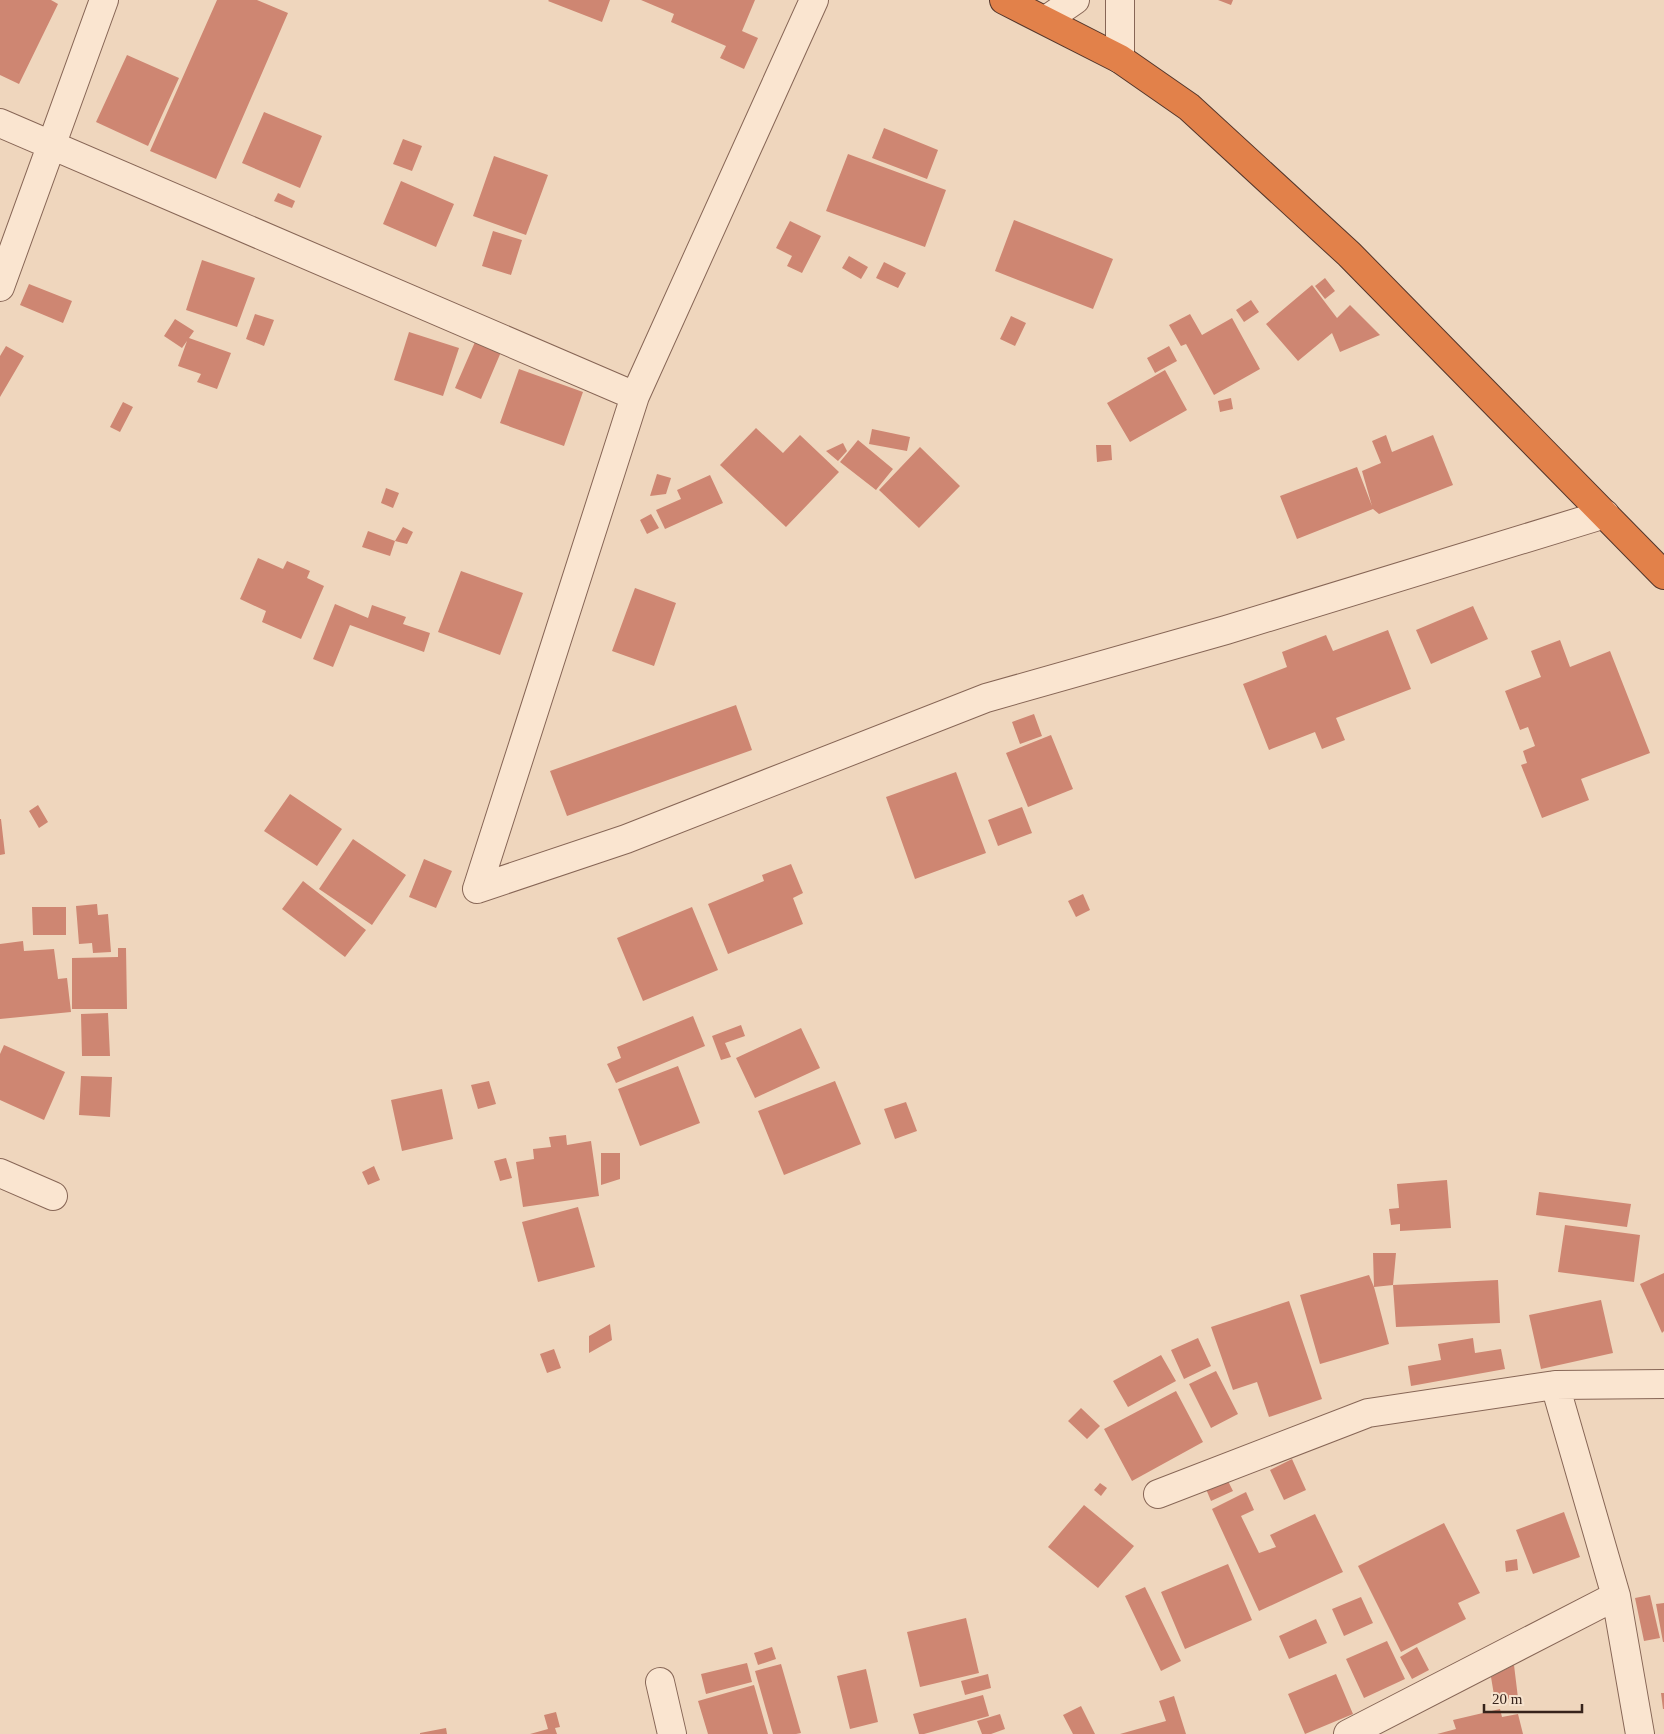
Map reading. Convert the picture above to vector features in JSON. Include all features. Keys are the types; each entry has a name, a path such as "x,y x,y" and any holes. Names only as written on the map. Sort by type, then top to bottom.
{"highway":[{"path":"1004,0 1120,59 1190,107 1349,254 1664,575"}],"street":[{"path":"0,287 104,0"},
{"path":"814,0 635,396 477,889 626,839 986,698 1235,627 1605,514"},
{"path":"1046,20 1074,0"},
{"path":"1120,0 1120,59"},
{"path":"0,123 635,396"},
{"path":"0,1173 53,1196"},
{"path":"1158,1494 1368,1413 1555,1385 1664,1384"},
{"path":"1555,1385 1616,1596 1640,1734"},
{"path":"1348,1734 1616,1596"},
{"path":"660,1682 672,1734"}],"building":[{"path":"0,0 51,0 58,4 19,84 0,75"},
{"path":"217,0 257,0 288,13 216,179 150,151"},
{"path":"549,0 610,0 602,22"},
{"path":"641,0 755,0 742,31 758,38 744,69 720,58 726,46 671,22 674,14"},
{"path":"1218,0 1233,0 1231,5"},
{"path":"127,55 179,78 148,146 96,122"},
{"path":"264,112 322,136 300,188 242,163"},
{"path":"884,128 938,150 927,179 872,158"},
{"path":"403,139 422,146 412,171 393,164"},
{"path":"848,154 946,190 925,247 826,211"},
{"path":"494,156 548,175 526,235 473,216"},
{"path":"401,181 454,204 436,247 383,224"},
{"path":"278,193 295,201 292,208 274,201"},
{"path":"1014,220 1113,259 1093,309 995,271"},
{"path":"790,221 821,236 802,273 787,266 792,256 776,248"},
{"path":"493,231 522,240 511,275 482,266"},
{"path":"849,256 868,267 861,279 842,268"},
{"path":"202,260 255,278 237,327 186,310"},
{"path":"884,262 906,273 898,288 876,278"},
{"path":"1325,278 1335,291 1325,299 1315,286"},
{"path":"29,284 72,301 63,323 20,305"},
{"path":"1312,285 1337,318 1350,305 1380,335 1340,352 1332,333 1298,361 1266,324"},
{"path":"1251,300 1259,312 1244,322 1236,310"},
{"path":"255,314 274,320 264,346 246,339"},
{"path":"1190,314 1202,335 1232,318 1260,369 1214,395 1186,344 1181,346 1169,325"},
{"path":"1011,316 1026,323 1015,346 1000,339"},
{"path":"175,319 194,331 189,338 231,353 217,389 197,382 201,374 178,366 187,341 182,348 164,336"},
{"path":"409,332 459,348 443,396 394,380"},
{"path":"478,335 504,345 481,399 455,388"},
{"path":"6,346 24,356 0,397 0,356"},
{"path":"1169,346 1177,361 1155,373 1147,358"},
{"path":"519,369 583,392 564,446 500,423"},
{"path":"1165,370 1187,410 1130,442 1107,403"},
{"path":"1231,398 1233,409 1220,412 1218,401"},
{"path":"123,402 133,407 120,432 110,427"},
{"path":"756,428 783,453 800,435 839,472 786,527 720,465"},
{"path":"872,429 910,437 907,451 869,444"},
{"path":"1386,435 1392,452 1433,435 1453,485 1379,514 1373,509 1297,539 1280,496 1357,467 1372,506 1362,471 1381,463 1372,441"},
{"path":"858,440 893,469 876,490 840,462"},
{"path":"843,443 847,451 838,461 826,451"},
{"path":"1096,445 1111,445 1112,460 1097,462"},
{"path":"920,447 960,486 919,528 879,490"},
{"path":"657,474 671,478 666,494 650,496"},
{"path":"710,475 723,503 665,529 656,510 681,499 677,490"},
{"path":"386,488 399,493 393,508 381,503"},
{"path":"651,514 659,528 647,534 640,520"},
{"path":"403,527 413,532 407,544 395,541"},
{"path":"368,531 395,541 390,556 362,547"},
{"path":"258,558 283,569 287,561 310,571 307,578 324,586 301,639 262,622 266,611 240,599"},
{"path":"461,571 523,593 500,655 438,632"},
{"path":"635,588 676,603 654,666 612,651"},
{"path":"335,604 368,618 372,605 406,617 403,624 430,633 424,652 350,625 333,667 313,659"},
{"path":"1473,606 1488,639 1431,664 1416,630"},
{"path":"1388,630 1411,689 1336,718 1345,740 1322,749 1315,732 1269,750 1243,684 1287,667 1282,652 1326,635 1333,651"},
{"path":"1560,640 1570,667 1610,651 1650,753 1581,779 1589,800 1542,818 1521,765 1527,763 1523,751 1535,746 1528,727 1520,730 1505,691 1541,677 1531,651"},
{"path":"736,705 752,750 567,816 550,771"},
{"path":"1034,714 1042,736 1020,744 1012,722"},
{"path":"1051,735 1073,789 1028,807 1006,753"},
{"path":"956,772 986,853 915,879 886,797"},
{"path":"290,794 342,829 317,866 264,831"},
{"path":"38,805 48,822 39,828 29,811"},
{"path":"1022,807 1032,833 998,846 988,820"},
{"path":"0,819 5,854 0,855"},
{"path":"353,839 406,875 372,925 319,889"},
{"path":"424,859 452,871 436,908 409,897"},
{"path":"791,864 803,893 793,898 803,924 728,954 708,904 764,881 762,875"},
{"path":"303,881 366,930 345,957 282,909"},
{"path":"1083,894 1090,910 1076,917 1068,901"},
{"path":"97,904 98,915 108,914 111,952 93,953 92,943 79,944 76,906"},
{"path":"32,907 66,907 66,935 33,935"},
{"path":"692,907 718,970 643,1001 617,938"},
{"path":"23,941 24,951 54,949 58,979 67,978 71,1012 0,1019 0,944"},
{"path":"118,948 126,948 127,1009 72,1009 72,958 118,957"},
{"path":"108,1013 110,1056 82,1056 81,1014"},
{"path":"693,1016 705,1046 616,1083 607,1064 621,1058 617,1047"},
{"path":"741,1025 745,1036 725,1043 731,1057 721,1060 712,1036"},
{"path":"801,1028 820,1068 755,1098 736,1058"},
{"path":"4,1045 65,1072 44,1120 0,1100 0,1054"},
{"path":"678,1066 700,1123 640,1146 618,1089"},
{"path":"81,1076 112,1077 110,1117 79,1115"},
{"path":"489,1081 496,1104 478,1109 471,1085"},
{"path":"835,1081 861,1144 784,1175 758,1111"},
{"path":"442,1089 453,1139 402,1151 391,1100"},
{"path":"906,1102 917,1131 895,1139 884,1109"},
{"path":"566,1135 567,1145 591,1141 599,1196 523,1207 516,1162 534,1159 533,1149 551,1147 549,1137"},
{"path":"601,1153 620,1153 620,1179 601,1185"},
{"path":"506,1158 512,1178 500,1181 494,1161"},
{"path":"374,1166 380,1180 368,1185 362,1172"},
{"path":"1447,1180 1451,1228 1400,1231 1400,1224 1391,1225 1389,1209 1399,1208 1397,1184"},
{"path":"1539,1192 1631,1204 1627,1227 1536,1215"},
{"path":"578,1207 595,1267 538,1282 522,1222"},
{"path":"1565,1225 1640,1235 1634,1282 1558,1272"},
{"path":"1373,1253 1396,1253 1393,1285 1374,1287"},
{"path":"1664,1273 1664,1331 1662,1333 1640,1284"},
{"path":"1369,1275 1389,1344 1320,1364 1300,1295"},
{"path":"1498,1280 1500,1323 1396,1327 1393,1285"},
{"path":"1601,1300 1613,1353 1541,1369 1529,1315"},
{"path":"1289,1301 1322,1399 1269,1417 1257,1382 1233,1390 1211,1327"},
{"path":"610,1324 612,1340 589,1353 589,1336"},
{"path":"1198,1338 1211,1366 1184,1379 1171,1350"},
{"path":"1473,1338 1475,1353 1501,1349 1505,1369 1411,1386 1408,1366 1441,1360 1438,1344"},
{"path":"554,1349 561,1368 547,1373 540,1354"},
{"path":"1161,1355 1176,1381 1128,1407 1113,1381"},
{"path":"1216,1371 1238,1414 1211,1428 1189,1384"},
{"path":"1176,1391 1203,1442 1132,1481 1104,1429"},
{"path":"1081,1408 1100,1426 1087,1439 1068,1421"},
{"path":"1292,1459 1306,1490 1284,1500 1270,1470"},
{"path":"1227,1479 1233,1491 1211,1501 1206,1489"},
{"path":"1100,1483 1107,1488 1101,1496 1094,1490"},
{"path":"1246,1492 1254,1510 1241,1516 1259,1553 1276,1547 1270,1535 1315,1514 1343,1572 1259,1611 1212,1509"},
{"path":"1084,1505 1134,1546 1098,1588 1048,1547"},
{"path":"1564,1512 1580,1557 1533,1574 1516,1530"},
{"path":"1444,1523 1480,1593 1458,1603 1466,1619 1401,1652 1358,1566"},
{"path":"1517,1559 1518,1570 1506,1572 1505,1561"},
{"path":"1228,1564 1252,1620 1185,1649 1161,1592"},
{"path":"1145,1587 1181,1661 1161,1671 1125,1596"},
{"path":"1650,1595 1660,1638 1644,1641 1635,1598"},
{"path":"1361,1597 1373,1623 1344,1636 1332,1609"},
{"path":"1664,1603 1664,1642 1663,1642 1656,1604"},
{"path":"966,1618 979,1673 920,1687 907,1632"},
{"path":"1316,1619 1327,1643 1289,1659 1279,1636"},
{"path":"1387,1641 1405,1679 1364,1698 1346,1659"},
{"path":"772,1647 776,1659 758,1665 754,1653"},
{"path":"1417,1647 1429,1670 1412,1679 1400,1657"},
{"path":"747,1663 752,1682 706,1694 701,1674"},
{"path":"781,1664 801,1733 773,1734 755,1671"},
{"path":"1514,1665 1518,1698 1495,1701 1491,1677"},
{"path":"866,1669 878,1722 850,1729 837,1676"},
{"path":"988,1674 991,1688 965,1695 961,1681"},
{"path":"1336,1674 1353,1714 1305,1734 1288,1694"},
{"path":"754,1685 768,1734 708,1734 698,1701"},
{"path":"1661,1693 1664,1693 1664,1709 1663,1709"},
{"path":"983,1695 989,1716 919,1734 913,1714"},
{"path":"1174,1696 1186,1734 1120,1734 1166,1721 1159,1701"},
{"path":"1081,1706 1095,1734 1073,1734 1063,1715"},
{"path":"1500,1709 1502,1717 1518,1714 1523,1734 1437,1734 1456,1729 1453,1720"},
{"path":"556,1712 560,1727 555,1728 557,1734 530,1734 548,1729 544,1715"},
{"path":"1000,1714 1005,1729 991,1734 982,1734 977,1721"},
{"path":"446,1728 447,1734 420,1734 420,1733"}]}
